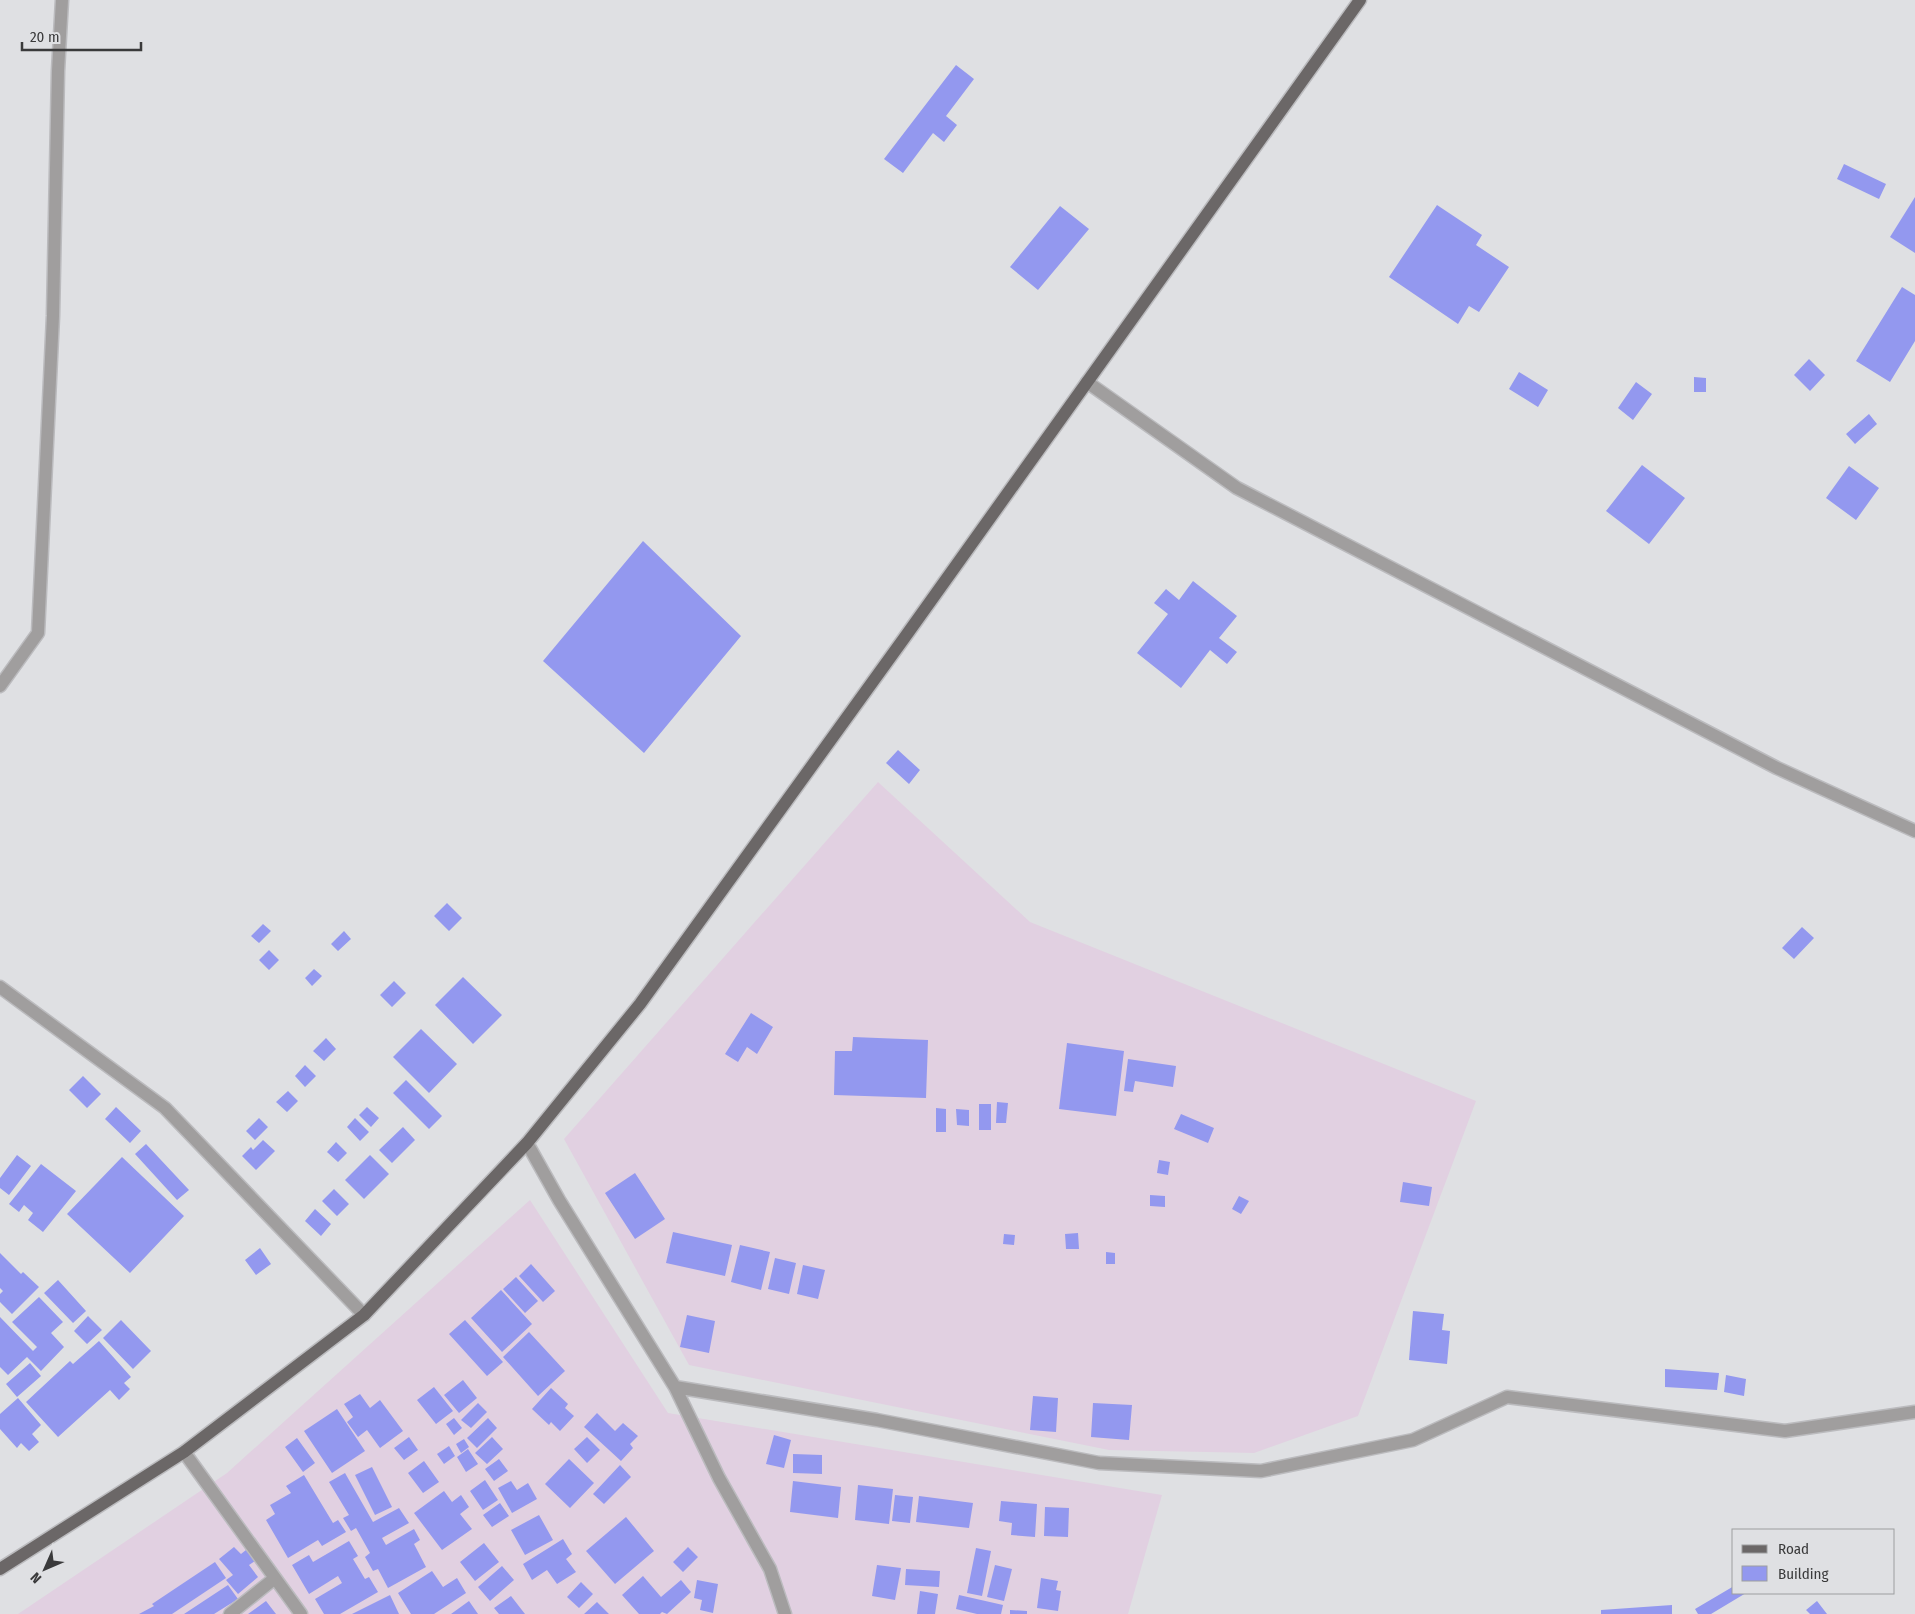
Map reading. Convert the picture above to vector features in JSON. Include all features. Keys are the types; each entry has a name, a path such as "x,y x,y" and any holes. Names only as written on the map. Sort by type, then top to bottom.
{"main road":[{"path":"0,1569 184,1452 364,1315 527,1143 640,1004 1360,0"}],"street":[{"path":"0,686 38,633 53,316 58,71 62,0"},
{"path":"1087,382 1237,488 1777,768 1915,831"},
{"path":"0,987 165,1108 364,1315"},
{"path":"527,1143 559,1200 674,1387 719,1478 770,1569 785,1614"},
{"path":"674,1387 877,1420 1099,1462 1261,1471 1413,1440 1507,1397 1785,1431 1915,1412"},
{"path":"184,1452 302,1614"},
{"path":"230,1614 275,1578"}],"shaded area":[{"path":"878,782 1030,922 1476,1101 1358,1416 1254,1453 1109,1450 689,1365 564,1139"},
{"path":"530,1200 668,1413 1162,1495 1128,1614 18,1614 227,1473"}],"building":[{"path":"956,65 974,79 946,116 957,125 944,142 933,133 903,173 884,159"},
{"path":"1844,164 1886,184 1879,199 1837,179"},
{"path":"1915,197 1915,253 1890,237"},
{"path":"1437,205 1482,235 1476,245 1509,267 1479,312 1469,306 1458,324 1389,277"},
{"path":"1060,206 1089,229 1038,290 1010,267"},
{"path":"1902,287 1915,295 1915,341 1890,382 1856,361"},
{"path":"1809,359 1825,375 1810,391 1794,375"},
{"path":"1519,372 1548,390 1538,407 1509,389"},
{"path":"1694,377 1706,378 1706,392 1694,392"},
{"path":"1636,382 1652,394 1633,420 1618,408"},
{"path":"1869,414 1877,424 1855,444 1846,434"},
{"path":"1642,465 1685,498 1649,544 1606,511"},
{"path":"1849,466 1879,488 1856,520 1826,498"},
{"path":"643,541 741,636 644,753 543,661"},
{"path":"1193,581 1237,616 1219,638 1237,652 1227,664 1210,650 1181,688 1137,653 1168,614 1154,603 1166,589 1179,600"},
{"path":"898,750 920,770 909,784 886,763"},
{"path":"447,903 462,918 449,931 434,916"},
{"path":"263,924 271,931 259,943 251,936"},
{"path":"1802,927 1814,938 1794,959 1782,948"},
{"path":"344,931 351,939 338,951 331,944"},
{"path":"269,950 279,960 269,970 259,960"},
{"path":"314,969 322,976 312,986 305,978"},
{"path":"463,977 502,1015 473,1044 435,1005"},
{"path":"394,981 406,993 392,1007 380,995"},
{"path":"751,1013 773,1027 757,1054 747,1047 738,1062 725,1054"},
{"path":"421,1029 457,1064 429,1093 393,1057"},
{"path":"853,1037 928,1040 926,1098 834,1095 835,1051 852,1051"},
{"path":"326,1038 336,1049 324,1061 313,1051"},
{"path":"1067,1043 1124,1051 1116,1116 1059,1109"},
{"path":"1128,1059 1176,1066 1173,1087 1135,1081 1133,1092 1124,1091"},
{"path":"305,1065 316,1076 305,1087 295,1076"},
{"path":"83,1076 101,1094 87,1108 69,1090"},
{"path":"406,1080 442,1116 429,1129 393,1093"},
{"path":"288,1091 298,1101 287,1112 276,1102"},
{"path":"997,1102 1008,1103 1006,1123 996,1123"},
{"path":"979,1104 991,1104 991,1130 979,1130"},
{"path":"116,1107 141,1131 130,1143 105,1119"},
{"path":"367,1107 379,1118 371,1127 359,1115"},
{"path":"936,1108 946,1109 946,1132 936,1132"},
{"path":"956,1109 969,1110 969,1126 957,1125"},
{"path":"1181,1114 1214,1128 1208,1143 1174,1129"},
{"path":"259,1118 268,1127 255,1140 246,1131"},
{"path":"355,1118 369,1132 360,1141 347,1127"},
{"path":"403,1127 415,1140 392,1163 379,1150"},
{"path":"263,1140 275,1151 256,1170 242,1156 251,1147 253,1150"},
{"path":"336,1142 347,1153 338,1162 327,1152"},
{"path":"146,1144 189,1190 177,1200 135,1154"},
{"path":"17,1155 31,1166 9,1195 0,1188 0,1178"},
{"path":"370,1155 389,1174 364,1199 345,1180"},
{"path":"122,1157 184,1216 130,1273 67,1214"},
{"path":"1159,1160 1170,1162 1168,1175 1157,1173"},
{"path":"41,1164 76,1191 43,1232 28,1220 33,1213 24,1205 19,1212 9,1204"},
{"path":"635,1173 665,1219 635,1239 605,1193"},
{"path":"1403,1182 1432,1187 1429,1206 1400,1202"},
{"path":"334,1189 349,1204 337,1216 322,1201"},
{"path":"1150,1195 1165,1196 1165,1207 1150,1206"},
{"path":"1239,1196 1249,1201 1241,1214 1232,1209"},
{"path":"315,1209 331,1224 321,1236 305,1221"},
{"path":"673,1232 732,1245 725,1276 666,1263"},
{"path":"1078,1233 1079,1249 1066,1249 1065,1234"},
{"path":"1004,1234 1015,1235 1014,1245 1003,1244"},
{"path":"740,1245 770,1252 761,1290 731,1282"},
{"path":"260,1248 271,1264 256,1275 245,1260"},
{"path":"1106,1252 1115,1253 1115,1264 1106,1264"},
{"path":"0,1253 21,1274 23,1272 39,1287 12,1314 0,1302 0,1294 3,1291 0,1288"},
{"path":"775,1258 796,1263 789,1294 768,1289"},
{"path":"531,1264 555,1291 543,1302 519,1276"},
{"path":"803,1265 825,1270 818,1299 797,1294"},
{"path":"516,1277 538,1301 525,1313 503,1289"},
{"path":"58,1280 86,1311 73,1323 44,1293"},
{"path":"501,1290 532,1324 502,1352 471,1318"},
{"path":"39,1297 63,1322 51,1333 64,1347 41,1371 27,1357 8,1375 0,1367 0,1317 33,1351 37,1347 12,1322"},
{"path":"1413,1311 1444,1314 1442,1330 1450,1331 1447,1364 1409,1360"},
{"path":"687,1315 715,1321 709,1353 680,1347"},
{"path":"88,1316 102,1330 87,1344 74,1331"},
{"path":"121,1320 151,1351 133,1369 103,1338"},
{"path":"465,1320 503,1362 487,1376 449,1334"},
{"path":"529,1332 565,1371 538,1396 503,1357"},
{"path":"99,1341 131,1377 124,1383 130,1389 119,1400 110,1390 58,1437 26,1402 70,1361 73,1364"},
{"path":"30,1363 41,1376 17,1397 6,1384"},
{"path":"1665,1369 1719,1373 1717,1390 1665,1387"},
{"path":"1726,1375 1746,1379 1744,1396 1724,1392"},
{"path":"463,1380 477,1398 459,1413 444,1395"},
{"path":"434,1387 453,1411 436,1424 417,1400"},
{"path":"551,1388 568,1404 565,1408 574,1416 560,1431 551,1422 549,1425 532,1409"},
{"path":"360,1394 370,1408 380,1400 403,1431 380,1448 367,1430 358,1437 347,1422 353,1417 344,1404"},
{"path":"1033,1396 1058,1398 1056,1432 1030,1430"},
{"path":"18,1398 41,1425 32,1434 39,1442 29,1451 21,1443 17,1448 0,1429 0,1414"},
{"path":"478,1403 487,1412 471,1428 461,1420"},
{"path":"1093,1403 1132,1405 1129,1440 1091,1437"},
{"path":"337,1409 365,1451 332,1473 304,1431"},
{"path":"597,1413 615,1431 623,1423 638,1436 630,1444 633,1448 621,1461 584,1427"},
{"path":"454,1418 462,1428 454,1435 446,1424"},
{"path":"488,1418 497,1428 477,1448 467,1438"},
{"path":"774,1435 791,1440 784,1468 766,1464"},
{"path":"409,1437 418,1450 404,1460 394,1448"},
{"path":"492,1437 503,1449 487,1464 475,1453"},
{"path":"587,1437 600,1450 587,1463 574,1449"},
{"path":"297,1438 315,1463 303,1472 285,1447"},
{"path":"464,1439 469,1447 461,1453 456,1444"},
{"path":"449,1446 455,1456 444,1464 437,1454"},
{"path":"468,1449 478,1464 466,1472 457,1457"},
{"path":"793,1454 822,1455 822,1474 793,1473"},
{"path":"499,1459 508,1471 494,1481 485,1469"},
{"path":"569,1459 594,1483 570,1508 545,1484"},
{"path":"424,1461 439,1482 423,1493 408,1473"},
{"path":"620,1465 631,1477 604,1504 593,1494"},
{"path":"372,1467 392,1507 375,1515 355,1475"},
{"path":"345,1473 373,1522 399,1508 409,1523 382,1538 386,1545 414,1529 420,1540 414,1544 426,1567 388,1588 378,1569 373,1571 365,1557 370,1553 356,1528 351,1531 343,1518 349,1515 329,1482"},
{"path":"304,1475 333,1523 338,1520 346,1532 322,1546 318,1540 288,1558 266,1520 275,1514 270,1505 291,1493 286,1486"},
{"path":"485,1480 498,1500 483,1510 470,1491"},
{"path":"511,1481 517,1490 528,1483 537,1499 512,1513 498,1488"},
{"path":"793,1481 841,1487 838,1518 790,1512"},
{"path":"858,1485 893,1489 889,1524 855,1520"},
{"path":"444,1491 452,1502 461,1495 469,1507 460,1514 472,1529 442,1550 414,1513"},
{"path":"895,1495 913,1497 910,1523 892,1521"},
{"path":"919,1496 973,1503 969,1528 916,1522"},
{"path":"1001,1501 1037,1504 1035,1537 1011,1535 1012,1523 999,1521"},
{"path":"500,1503 509,1516 492,1527 483,1515"},
{"path":"1045,1507 1069,1508 1068,1537 1044,1536"},
{"path":"539,1515 553,1540 525,1555 511,1530"},
{"path":"626,1517 654,1551 615,1584 586,1551"},
{"path":"563,1539 572,1554 566,1559 576,1572 557,1584 547,1570 532,1580 523,1564"},
{"path":"349,1541 358,1556 353,1559 365,1579 369,1577 378,1592 340,1614 324,1614 315,1599 342,1583 338,1576 309,1594 292,1565 309,1555 313,1562"},
{"path":"484,1543 499,1562 475,1581 460,1562"},
{"path":"234,1547 241,1554 246,1550 255,1561 249,1565 258,1577 238,1594 226,1580 233,1575 219,1559"},
{"path":"688,1547 698,1557 683,1572 673,1562"},
{"path":"976,1548 991,1551 982,1596 967,1593"},
{"path":"215,1562 226,1578 172,1614 139,1614 154,1606 152,1604"},
{"path":"877,1565 901,1568 895,1600 872,1596"},
{"path":"995,1565 1012,1569 1004,1601 987,1597"},
{"path":"502,1566 514,1580 490,1601 478,1587"},
{"path":"906,1569 940,1571 939,1587 905,1585"},
{"path":"432,1571 443,1587 457,1578 466,1593 434,1614 411,1614 398,1593"},
{"path":"643,1576 661,1597 681,1580 691,1592 667,1614 662,1612 660,1614 639,1614 622,1595"},
{"path":"1041,1578 1058,1581 1056,1590 1061,1591 1058,1611 1037,1608"},
{"path":"697,1580 718,1584 713,1613 700,1610 702,1600 694,1598"},
{"path":"581,1582 593,1594 579,1608 567,1597"},
{"path":"228,1585 238,1599 214,1614 184,1614"},
{"path":"1732,1587 1732,1594 1744,1594 1711,1614 1698,1614 1695,1609"},
{"path":"920,1591 938,1594 935,1614 917,1614"},
{"path":"390,1595 399,1614 352,1614"},
{"path":"959,1595 1003,1605 1001,1614 977,1614 956,1609"},
{"path":"511,1596 525,1614 499,1614 494,1608"},
{"path":"266,1601 276,1614 248,1614"},
{"path":"469,1601 478,1614 451,1614"},
{"path":"1817,1601 1827,1614 1810,1614 1806,1610"},
{"path":"597,1602 609,1614 584,1614"},
{"path":"1672,1605 1672,1614 1601,1614 1601,1610"},
{"path":"1010,1610 1027,1611 1027,1614 1010,1614"}]}
